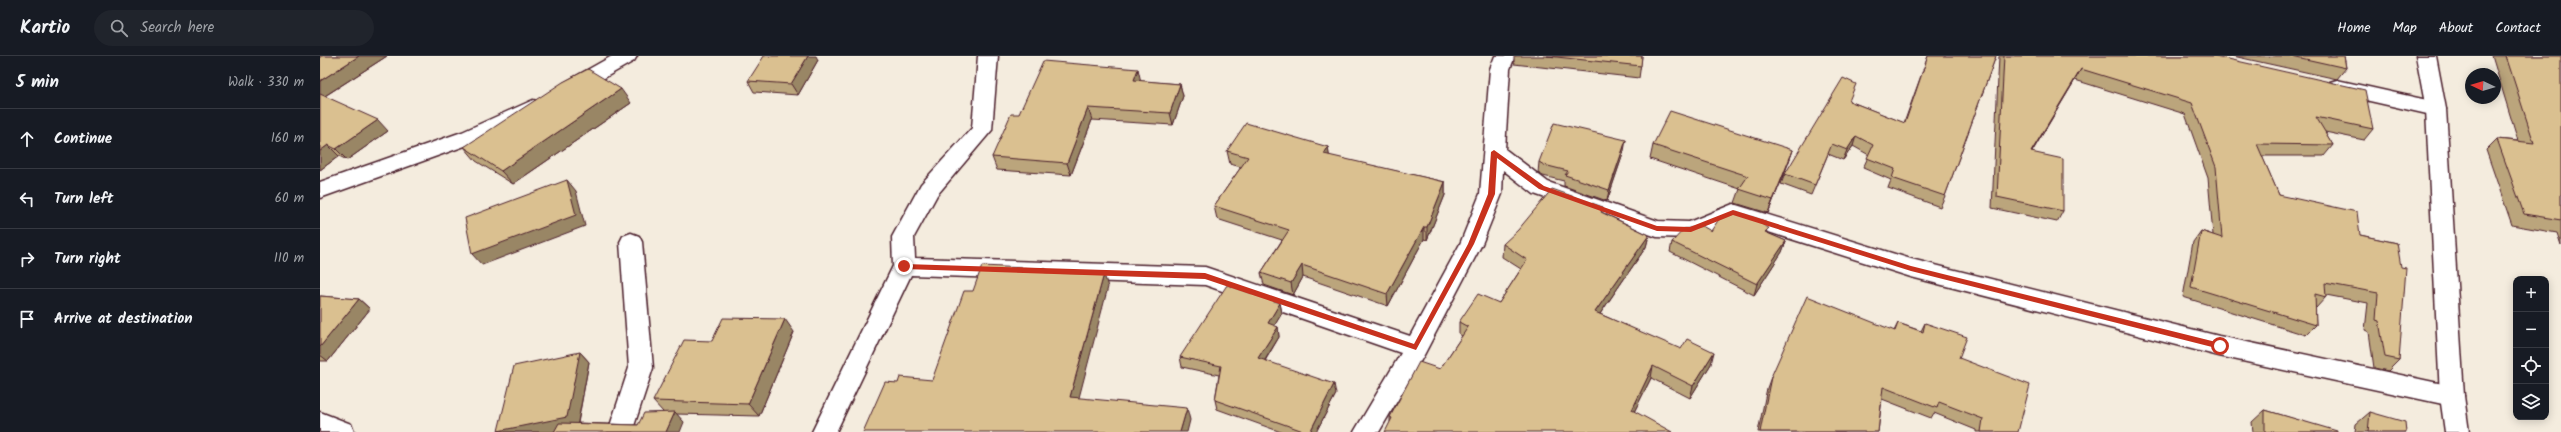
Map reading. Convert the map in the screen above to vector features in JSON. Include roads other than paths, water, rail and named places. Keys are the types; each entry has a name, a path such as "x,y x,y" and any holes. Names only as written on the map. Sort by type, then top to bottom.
{"street":[{"path":"320,190 469,137 578,85 628,56"},
{"path":"824,432 904,266 903,237 930,190 982,130 988,56"},
{"path":"1366,432 1416,348 1471,244 1491,194 1500,69 1505,56"},
{"path":"2426,56 2436,109 2452,396 2457,432"},
{"path":"2320,83 2436,109"},
{"path":"1494,152 1541,188 1657,229 1691,230 1733,212 1919,270 2220,346 2452,396"},
{"path":"620,432 641,368 631,242"},
{"path":"904,266 1205,276 1416,348"},
{"path":"320,423 342,432"}]}
